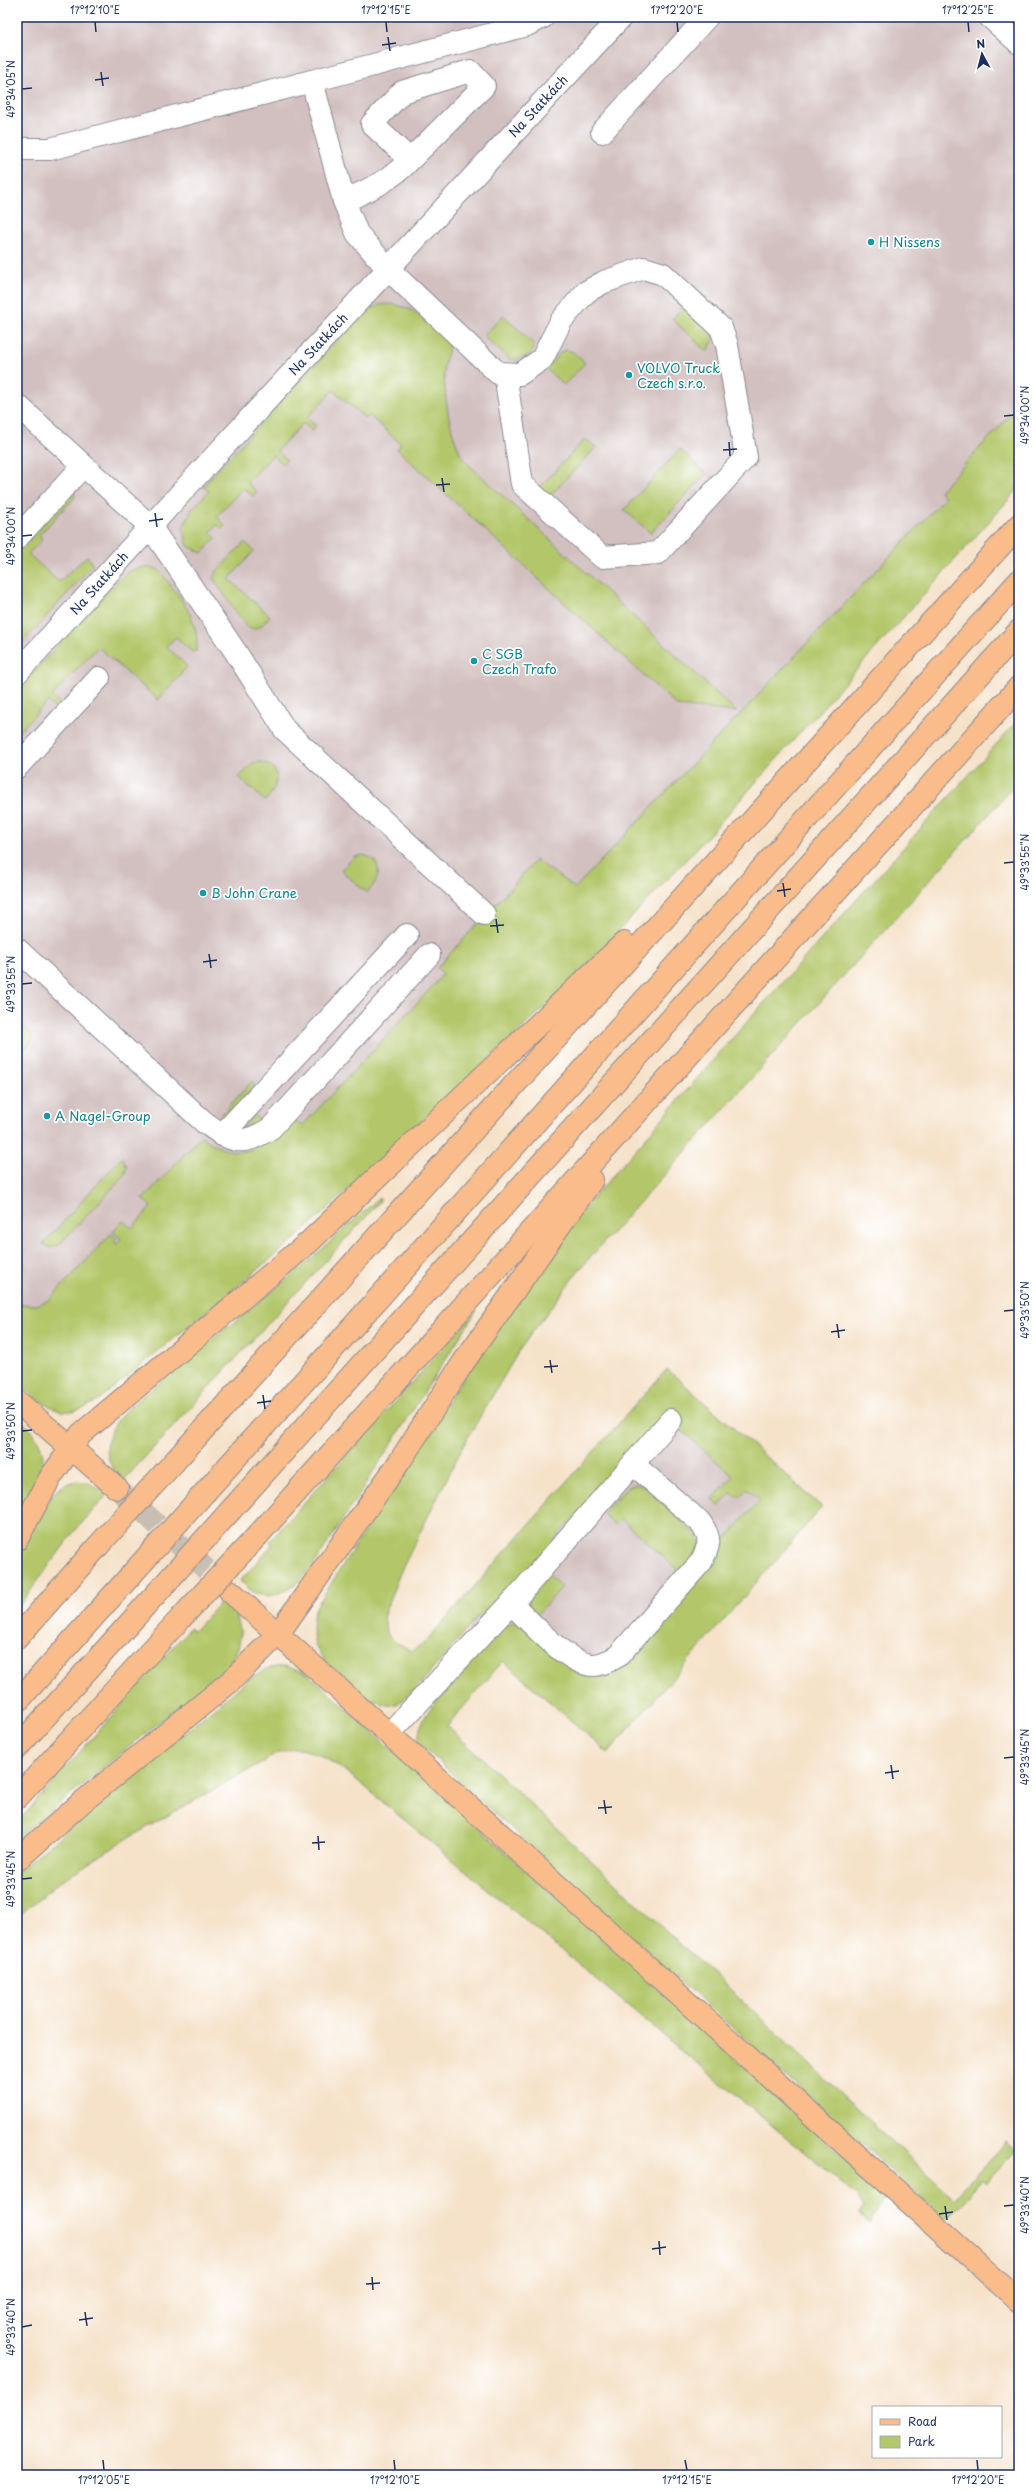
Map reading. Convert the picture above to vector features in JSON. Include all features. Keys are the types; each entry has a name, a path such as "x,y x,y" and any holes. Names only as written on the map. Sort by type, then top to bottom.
{"main road":[{"path":"17,1638 98,1546 1019,525"},
{"path":"17,1702 1019,581"},
{"path":"17,1748 1019,631"},
{"path":"17,1798 258,1535 1019,687"},
{"path":"17,1539 50,1478 69,1447 95,1420 308,1242 742,831"},
{"path":"17,1860 81,1804 231,1681 278,1634 400,1461 463,1363 645,1104"},
{"path":"17,1401 117,1488"},
{"path":"230,1591 1019,2301"}],"street":[{"path":"17,149 50,149 527,25 543,17"},
{"name":"Na Statkách","path":"17,673 387,268 621,17"},
{"path":"602,132 707,17"},
{"path":"990,17 1019,43"},
{"path":"344,201 387,181 410,160 484,86 470,71 402,92 372,124 410,160"},
{"path":"312,81 344,201 357,233 387,268 498,373 520,374 542,359 561,321 586,292 604,282 644,268 663,274 721,328 727,345 746,457 658,553 602,557 522,484 504,374"},
{"path":"17,405 150,526 236,651 285,730 484,914"},
{"path":"17,538 83,466"},
{"path":"17,767 99,678"},
{"path":"222,1135 407,935"},
{"path":"17,949 204,1122 228,1139 243,1141 257,1137 271,1128 429,955"},
{"path":"389,1734 511,1603 671,1420"},
{"path":"511,1603 560,1649 580,1662 594,1665 605,1663 618,1656 696,1568 710,1546 708,1532 700,1522 633,1464"}],"shaded area":[{"path":"17,17 1019,17 1019,405 940,491 945,498 386,1092 17,1326"},
{"path":"667,1369 822,1507 608,1753 450,1614"}],"green space":[{"path":"687,303 710,324 714,339 707,352 672,319"},
{"path":"379,305 396,305 414,311 436,328 449,341 449,348 444,369 445,392 455,440 464,460 737,712 677,706 397,449 401,444 369,415 366,419 333,390 307,418 316,426 312,431 303,423 277,451 287,460 283,464 273,455 247,483 257,492 253,496 243,488 217,516 225,526 222,529 218,525 210,532 216,538 202,553 188,546 183,528 192,509 209,491 203,486 361,314"},
{"path":"503,315 533,343 534,348 530,354 522,358 510,360 484,336"},
{"path":"566,350 573,352 585,363 564,385 546,369 561,352"},
{"path":"1019,405 1019,488 698,847 560,993 297,1237 101,1398 88,1406 76,1410 57,1410 38,1400 17,1384 17,1304 37,1305 49,1300 111,1234 117,1239 114,1242 117,1244 121,1239 113,1232 123,1221 132,1228 151,1207 143,1199 201,1136 215,1145 228,1150 250,1150 271,1138 292,1118 302,1126 432,987 443,974 437,968 536,860 575,888 945,498 940,491"},
{"path":"585,439 596,447 550,496 539,488"},
{"path":"680,449 706,474 651,533 624,510"},
{"path":"74,490 75,497 39,535 42,540 28,554 59,582 87,556 93,565 17,649 17,553"},
{"path":"245,542 254,551 229,579 270,616 260,627 251,629 245,625 213,578 217,571"},
{"path":"145,567 158,569 180,597 195,628 197,640 196,651 192,652 176,637 166,646 187,666 186,668 158,700 98,647 52,696 60,704 56,709 48,701 17,734 17,690 116,582 132,570"},
{"path":"1019,719 1019,781 578,1271 520,1349 463,1446 400,1573 384,1614 386,1632 394,1641 412,1651 425,1642 667,1369 822,1507 608,1753 503,1661 447,1726 954,2199 1006,2142 1016,2150 986,2183 980,2179 969,2198 946,2220 480,1800 419,1743 419,1733 422,1723 434,1704 465,1670 463,1667 504,1626 515,1621 589,1669 712,1554 760,1500 747,1489 738,1498 731,1493 719,1506 712,1499 733,1476 665,1416 484,1618 480,1614 414,1690 396,1704 385,1705 376,1700 373,1704 337,1674 326,1663 318,1651 313,1638 312,1623 316,1607 457,1387 582,1211 728,1043"},
{"path":"17,734 24,742 21,746 17,742"},
{"path":"261,762 269,765 276,774 273,790 265,801 239,777 253,763"},
{"path":"363,855 370,858 378,866 375,883 367,893 341,870 354,857"},
{"path":"17,1020 32,1034 33,1039 25,1049 21,1045 26,1038 17,1025"},
{"path":"252,1081 255,1084 223,1125 214,1123"},
{"path":"254,1115 264,1124 241,1130"},
{"path":"122,1157 127,1166 124,1176 58,1246 51,1248 43,1244"},
{"path":"379,1198 381,1200 366,1217 123,1481 115,1472 107,1453 110,1435 114,1426 128,1408 301,1268"},
{"path":"477,1310 313,1566 295,1584 272,1596 263,1596 249,1589 240,1581 272,1545 270,1541"},
{"path":"17,1416 31,1431 39,1443 43,1454 39,1475 17,1514"},
{"path":"76,1481 88,1482 107,1495 73,1533 17,1609 17,1559 53,1493 66,1484"},
{"path":"637,1484 646,1488 697,1535 701,1545 682,1574 621,1519 615,1525 603,1513 628,1487"},
{"path":"548,1575 562,1587 534,1618 530,1611 529,1599 534,1590"},
{"path":"223,1599 235,1615 239,1623 240,1632 240,1641 233,1658 227,1667 17,1838 17,1823 190,1628 194,1631"},
{"path":"285,1666 308,1674 886,2195 869,2223 861,2214 864,2208 858,2197 362,1784 335,1764 308,1751 293,1749 275,1755 130,1837 62,1880 17,1917 17,1872 248,1680 269,1668"}],"tunnel":[{"path":"117,1488 230,1591"}],"place":[{"name":"H Nissens","path":"871,242"},
{"name":"VOLVO Truck Czech s.r.o.","path":"629,375"},
{"name":"C SGB Czech Trafo","path":"474,661"},
{"name":"B John Crane","path":"203,893"},
{"name":"A Nagel-Group","path":"47,1116"}]}
